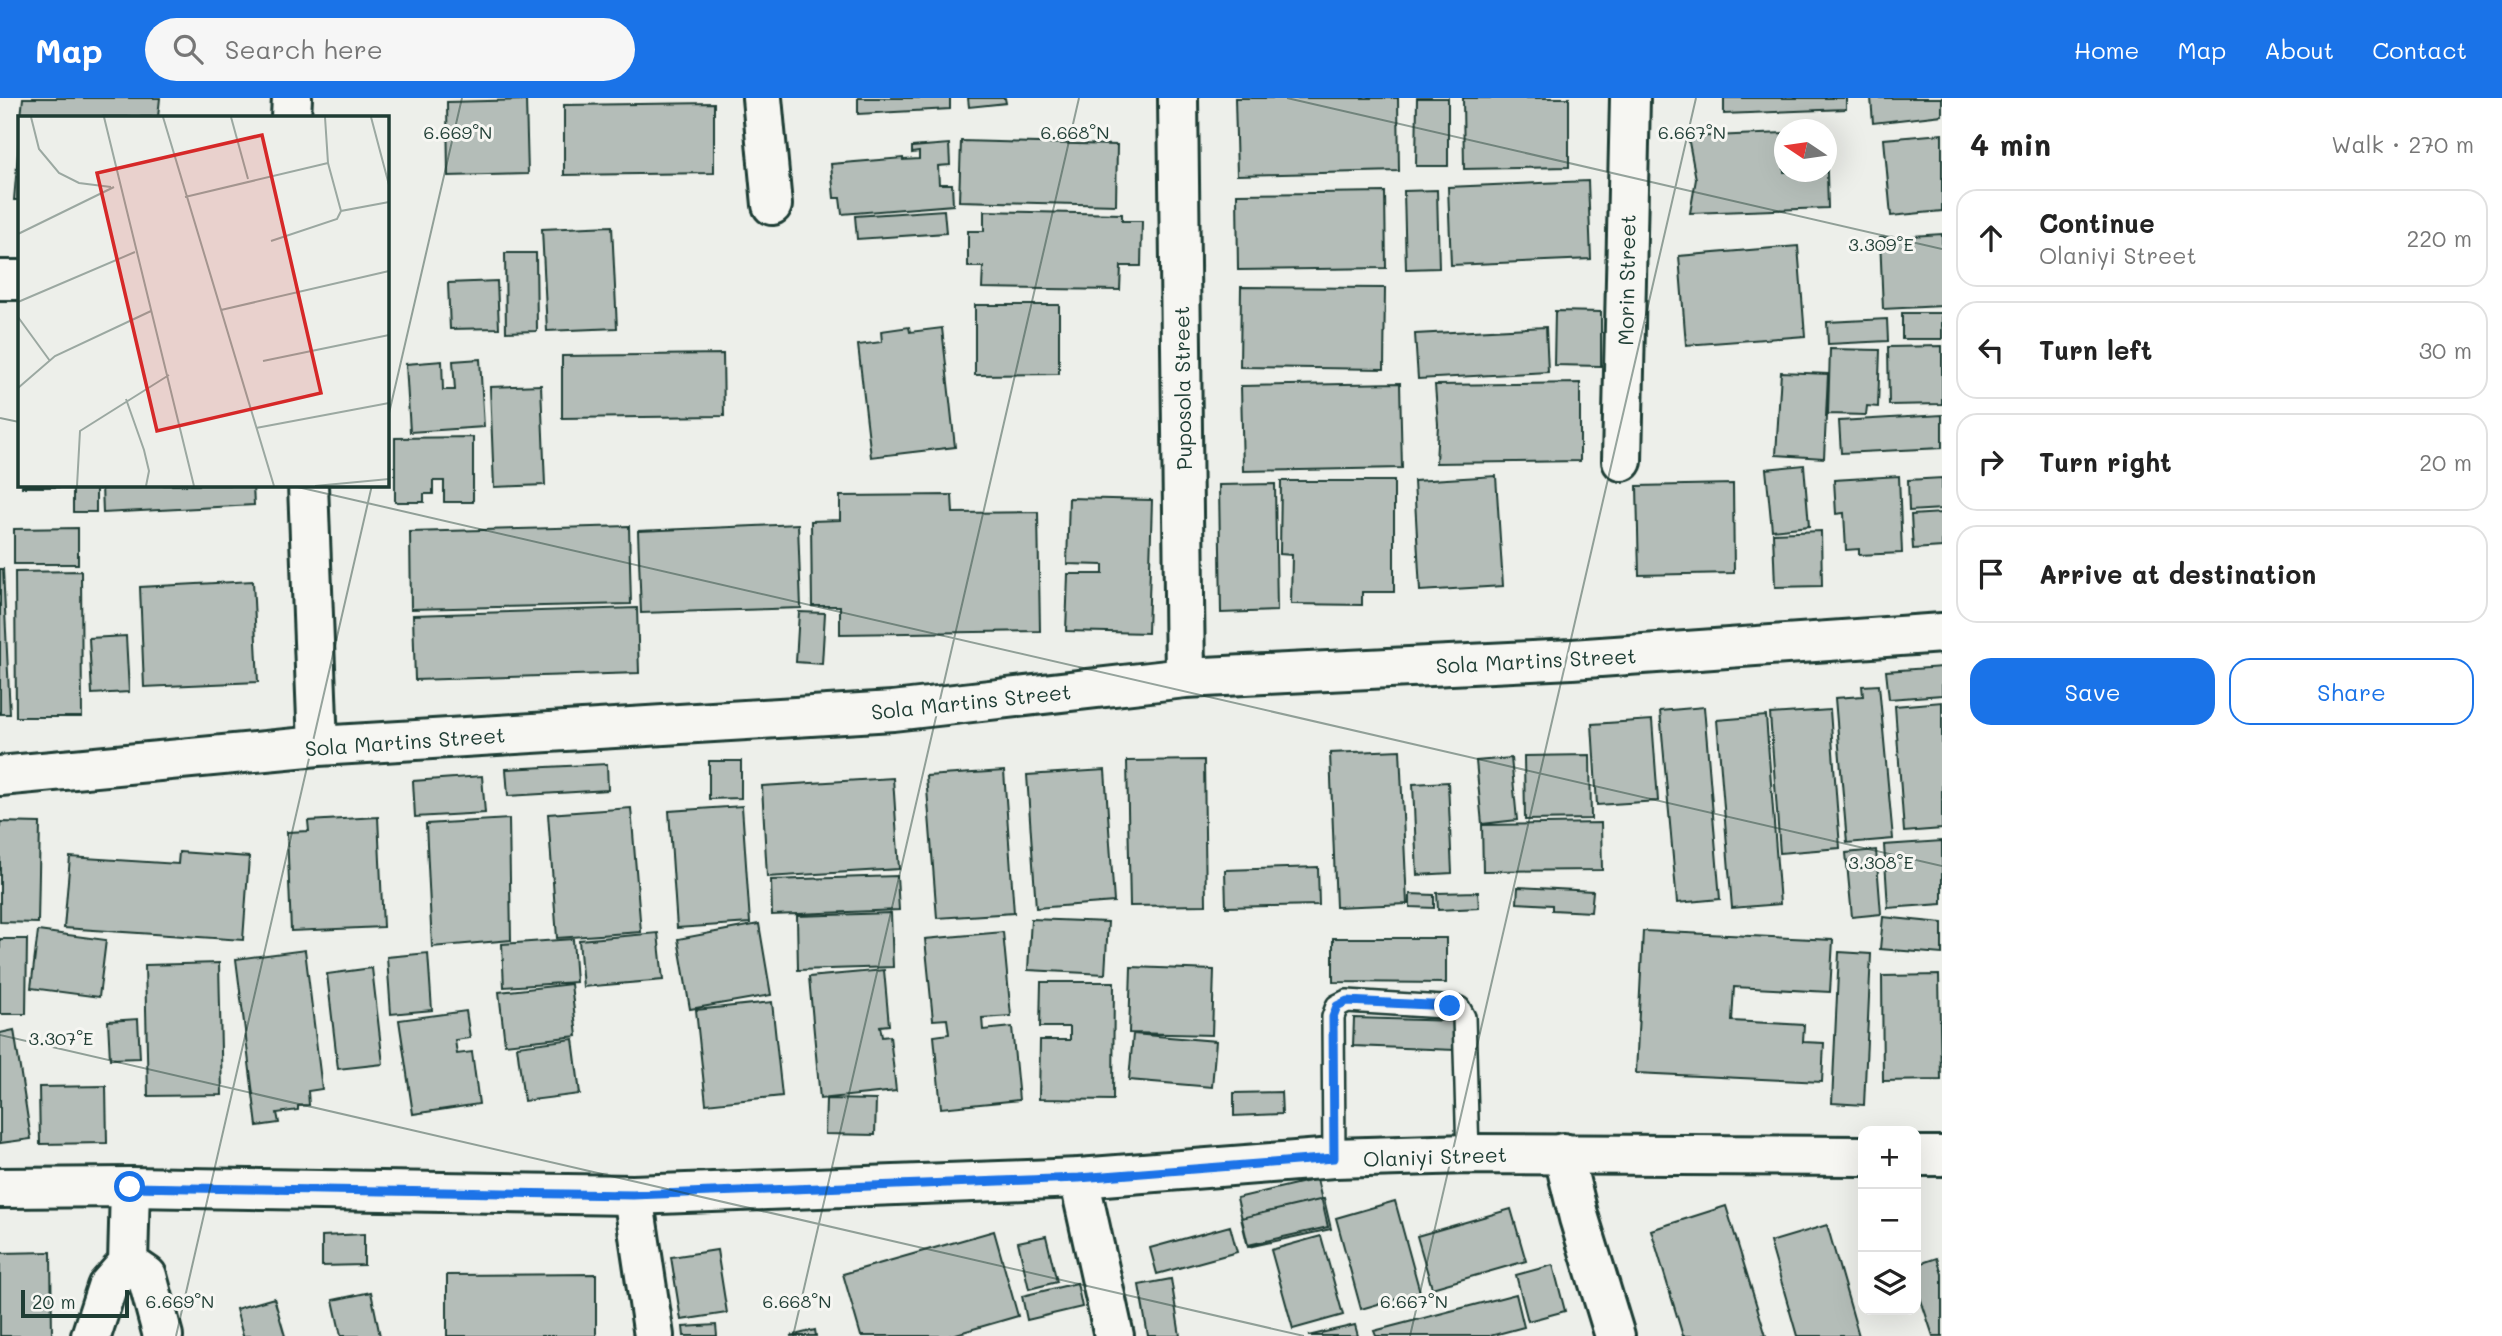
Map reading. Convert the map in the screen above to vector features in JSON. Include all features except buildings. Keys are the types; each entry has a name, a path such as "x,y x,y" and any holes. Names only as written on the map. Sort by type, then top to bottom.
{"street":[{"path":"291,116 292,98"},
{"path":"762,98 772,205"},
{"name":"Puposola Street","path":"1178,98 1185,678"},
{"name":"Morin Street","path":"1622,461 1630,98"},
{"path":"0,281 18,280"},
{"path":"308,486 318,746"},
{"name":"Sola Martins Street","path":"0,776 318,746 893,711 1185,678 1572,659 1942,633"},
{"path":"1563,1153 1579,1217 1615,1336"},
{"name":"Olaniyi Street","path":"0,1188 130,1187 633,1195 1079,1178 1334,1158 1563,1153 1858,1156"},
{"path":"1921,1156 1942,1156"},
{"path":"1079,1178 1114,1336"},
{"path":"91,1336 107,1287 128,1263 130,1187"},
{"path":"633,1195 654,1336"},
{"path":"128,1263 147,1276 163,1336"}],"lane":[{"path":"1334,1158 1333,1017 1337,1006 1347,1001 1459,1008 1464,1017 1468,1154"}],"route":[{"path":"130,1187 633,1195 1079,1178 1334,1158 1333,1017 1337,1006 1347,1001 1450,1006"}]}
